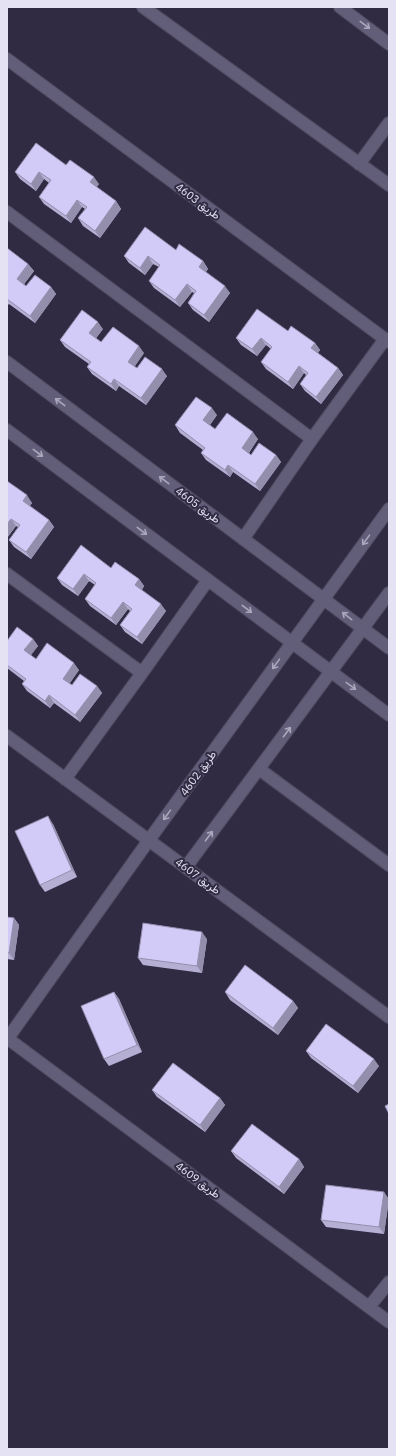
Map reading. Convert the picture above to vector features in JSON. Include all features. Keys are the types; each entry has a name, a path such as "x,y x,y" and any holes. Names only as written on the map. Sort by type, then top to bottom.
{"street":[{"path":"143,7 389,185"},
{"path":"340,7 389,44"},
{"name":"طريق 4603","path":"7,59 387,341"},
{"path":"359,164 389,123"},
{"path":"7,212 312,439"},
{"path":"243,538 312,439 387,341"},
{"name":"طريق 4605","path":"7,362 389,648"},
{"path":"7,430 389,714"},
{"name":"طريق 4602","path":"8,1038 323,598 389,509"},
{"path":"7,574 142,673"},
{"path":"65,779 208,580"},
{"path":"186,867 389,593"},
{"name":"طريق 4607","path":"7,736 389,1017"},
{"path":"259,769 389,865"},
{"name":"طريق 4609","path":"8,1038 389,1322"},
{"path":"369,1307 389,1282"}],"building":[{"path":"36,143 66,165 70,160 94,177 90,182 116,201 95,231 78,218 87,207 77,200 66,216 39,197 51,180 39,172 31,184 15,172"},
{"path":"145,227 176,250 179,244 203,261 199,267 225,286 204,315 188,303 196,291 187,284 175,300 149,281 160,265 148,256 140,268 124,256"},
{"path":"7,248 28,264 17,279 26,286 35,275 51,287 30,316 7,299"},
{"path":"257,309 288,331 291,326 315,343 311,348 338,368 316,397 300,384 308,373 299,366 288,382 261,362 272,347 261,338 252,349 236,338"},
{"path":"82,310 98,322 89,333 101,342 113,327 139,346 128,362 137,368 145,357 162,369 141,398 114,379 111,384 87,367 91,362 60,340"},
{"path":"196,397 212,408 203,420 215,429 227,413 253,432 242,448 251,455 259,443 276,455 255,484 228,465 225,470 201,453 205,448 175,425"},
{"path":"7,481 27,495 23,501 49,520 26,552 9,540 20,525 11,519 7,524"},
{"path":"81,545 111,568 115,562 139,579 135,585 161,604 137,637 120,625 132,609 123,602 111,618 85,599 96,583 84,574 73,589 57,578"},
{"path":"17,627 33,639 24,650 36,659 47,643 74,663 63,679 72,685 80,674 97,686 75,715 49,695 45,701 22,684 26,679 7,665 7,641"},
{"path":"48,816 72,870 40,885 15,831"},
{"path":"7,917 14,918 9,953 7,952"},
{"path":"143,923 202,932 197,966 138,958"},
{"path":"245,965 293,1001 273,1028 225,992"},
{"path":"114,992 137,1045 104,1059 81,1006"},
{"path":"326,1024 374,1059 353,1086 306,1051"},
{"path":"173,1063 220,1098 200,1125 152,1090"},
{"path":"389,1104 389,1114 385,1106"},
{"path":"252,1124 299,1159 279,1187 231,1151"},
{"path":"326,1185 384,1192 379,1227 321,1220"}]}
